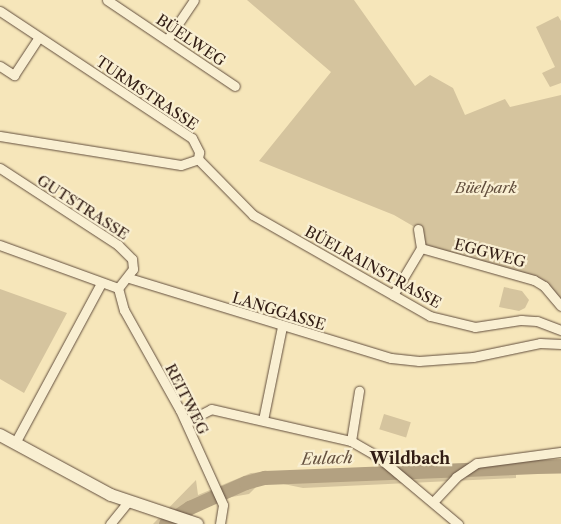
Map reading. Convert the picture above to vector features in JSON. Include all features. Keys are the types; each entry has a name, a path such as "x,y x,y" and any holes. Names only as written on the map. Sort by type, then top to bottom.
{"street":[{"name":"BÜELWEG","path":"107,0 235,86"},
{"path":"167,40 194,0"},
{"name":"TURMSTRASSE","path":"0,11 192,138 199,152 198,159"},
{"path":"0,66 14,75 39,37"},
{"path":"0,136 181,165 198,159"},
{"name":"BÜELRAINSTRASSE","path":"198,159 253,214 430,316 460,325 488,326 529,321 561,330"},
{"name":"GUTSTRASSE","path":"0,168 118,245 132,259 133,269 129,278"},
{"path":"393,295 421,248 418,229"},
{"path":"0,245 118,288 129,278"},
{"name":"EGGWEG","path":"421,248 534,280 544,286 561,306"},
{"name":"LANGGASSE","path":"129,278 282,327 392,358 420,361 472,357 540,343 561,344"},
{"path":"15,443 102,283"},
{"name":"REITWEG","path":"118,288 124,310 186,422 215,488 224,511 220,524"},
{"path":"262,420 282,327"},
{"path":"351,440 359,391"},
{"path":"186,422 211,409 351,440 389,466 458,524"},
{"path":"0,435 128,502 197,524"},
{"path":"433,502 456,477 477,463 561,452"},
{"path":"110,524 128,502"}],"green space":[{"name":"Büelpark","path":"247,0 354,0 415,86 430,75 453,88 465,115 505,99 510,107 561,95 561,306 544,286 421,248 418,229 394,215 259,161 331,72"},
{"path":"558,16 561,21 561,83 550,87 542,73 555,67 536,27"},
{"path":"504,287 522,291 529,300 525,308 519,311 499,307"},
{"path":"0,289 67,313 24,393 0,379"},
{"path":"384,414 411,422 406,437 379,429"},
{"path":"561,459 561,474 516,474 516,478 303,488 269,481 259,484 249,494 220,499 173,524 153,524 196,480 198,495 251,473"}],"waterway":[{"name":"Eulach","path":"166,524 190,508 246,483 265,478 561,466"}],"district":[{"name":"Wildbach","path":"410,458"}]}
